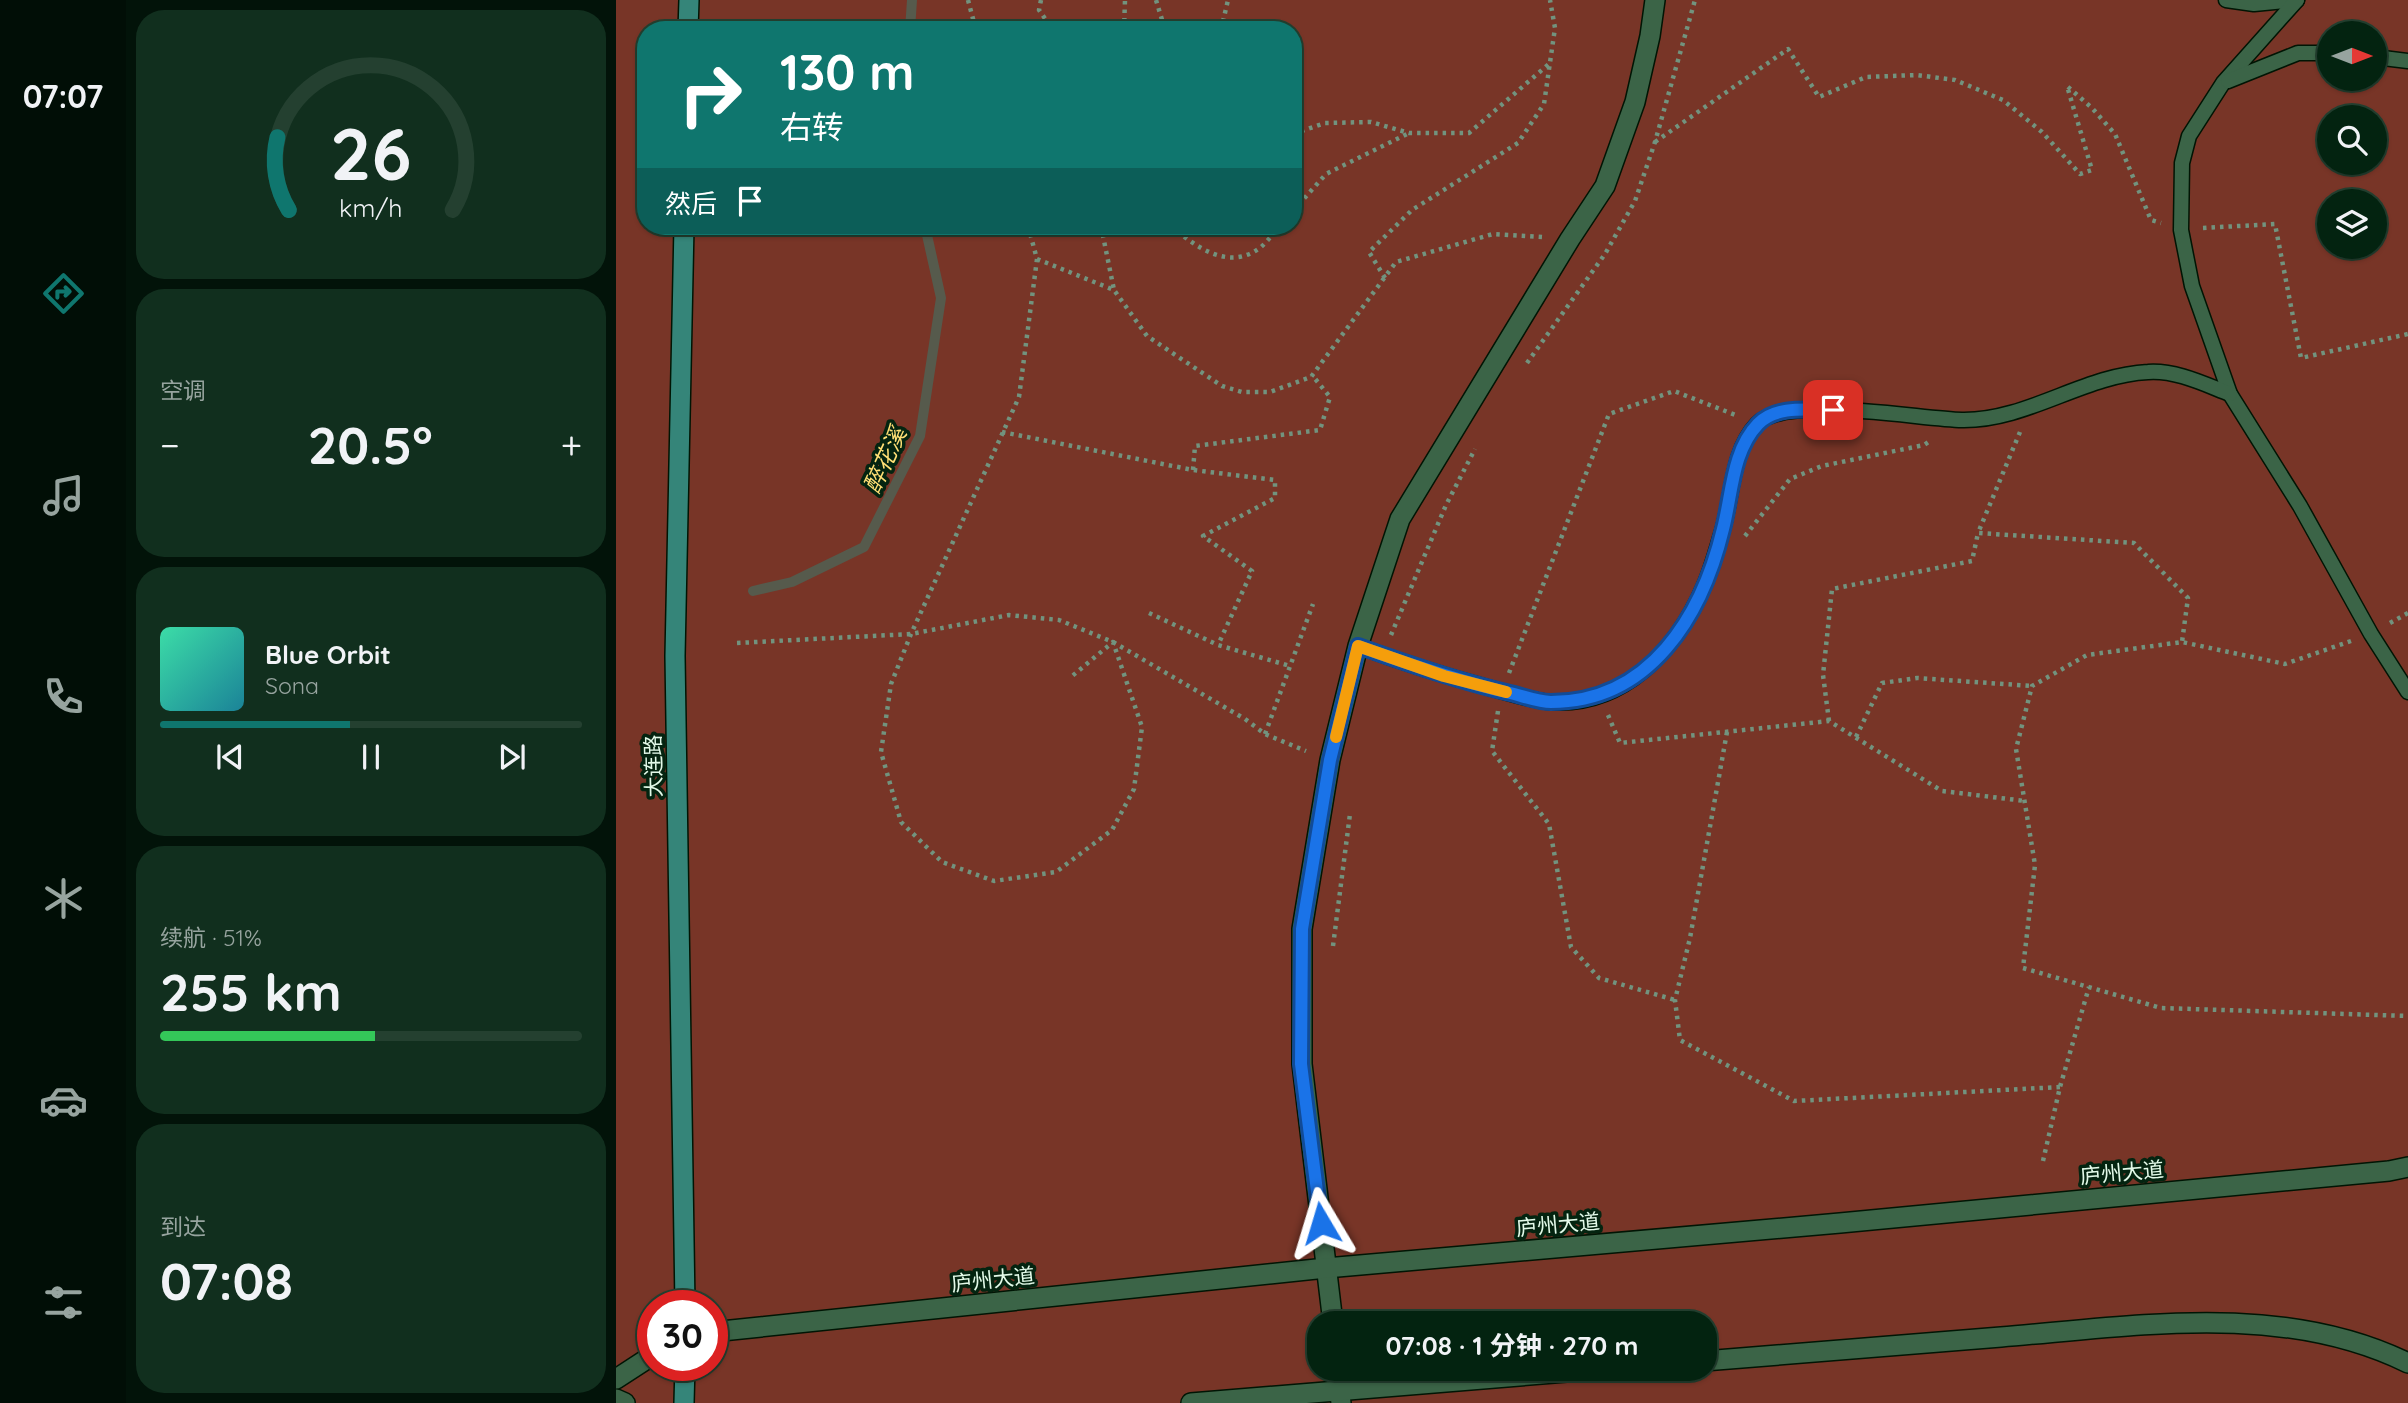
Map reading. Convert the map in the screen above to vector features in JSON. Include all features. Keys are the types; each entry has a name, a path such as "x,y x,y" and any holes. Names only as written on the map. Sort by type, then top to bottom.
{"main road":[{"path":"688,21 689,0"},
{"name":"大连路","path":"684,235 675,656 685,1290"},
{"path":"684,1403 685,1381"}],"street":[{"path":"1331,1311 1301,1064 1302,929 1330,760 1358,646 1400,519 1605,186 1635,102 1655,0"},
{"name":"庐州大道","path":"728,1330 1326,1268 1851,1222 2389,1171 2408,1167"},
{"path":"1717,1360 2153,1324 2252,1323 2314,1331 2356,1343 2408,1363"},
{"path":"616,1379 637,1365"},
{"path":"1191,1403 1340,1396 1488,1381"},
{"path":"616,1399 625,1403"}],"lane":[{"path":"2226,0 2254,4 2297,0"},
{"path":"2297,0 2223,83 2189,136 2182,163 2181,230 2192,286 2230,394 2300,506 2371,634 2408,692"},
{"path":"2223,83 2298,52 2317,53"},
{"path":"2387,58 2408,61"},
{"path":"1358,646 1444,676 1548,702 1575,701 1600,696 1630,682 1656,661 1688,617 1704,586 1723,531 1738,460 1748,437 1758,423 1772,414 1803,410 1873,412 1963,420 1993,417 2080,387 2149,372 2175,374 2230,394"}],"path":[{"path":"968,0 974,21"},
{"path":"1041,0 1039,10 1047,21"},
{"path":"1125,0 1125,21"},
{"path":"1156,0 1162,21"},
{"path":"1224,21 1228,0"},
{"path":"1385,278 1369,252 1412,211 1518,143 1544,104 1555,28 1550,0"},
{"path":"1523,370 1605,254 1635,201 1655,142 1695,0"},
{"path":"1655,142 1788,49 1819,97 1867,77 1917,75 1955,80 2003,100 2042,132 2080,174 2092,170 2067,86 2092,107 2115,134 2151,220 2181,230 2275,224 2301,358 2408,334"},
{"path":"1302,131 1325,123 1371,122 1409,133 1469,133 1551,61"},
{"path":"1302,201 1326,174 1409,133"},
{"path":"1103,235 1114,290 1147,336 1222,386 1242,392 1270,392 1312,375 1396,262 1493,234 1570,239"},
{"path":"1030,235 1037,259 1019,397 911,634 891,684 881,752 901,822 942,862 994,881 1056,872 1112,830 1134,789 1142,727 1113,642"},
{"path":"1181,235 1193,245 1227,259 1243,256 1261,247 1272,235"},
{"path":"1037,259 1114,290"},
{"path":"1193,470 1195,446 1320,430 1330,397 1312,375"},
{"path":"1675,1000 1599,978 1571,947 1549,824 1492,751 1501,691 1609,414 1674,391 1758,423"},
{"path":"1829,721 1823,675 1832,589 1972,561 1978,533 2031,405"},
{"path":"1714,558 1741,542 1790,479 1822,467 1924,445 1963,420"},
{"path":"1002,432 1193,470 1275,480 1275,498 1203,536 1252,571 1218,645"},
{"path":"1383,656 1446,505 1476,446"},
{"path":"1978,533 2134,543 2188,598 2182,642"},
{"path":"1265,734 1313,604"},
{"path":"1149,613 1218,645 1290,666"},
{"path":"1856,737 1882,683 1917,678 2032,686 2087,655 2182,642 2285,664 2371,634 2408,613"},
{"path":"737,643 911,634 1009,615 1059,620 1113,642 1245,719 1265,734 1330,760"},
{"path":"1071,677 1113,642"},
{"path":"2032,686 2016,749 2035,864 2022,968 2161,1008 2408,1016"},
{"path":"1600,696 1620,743 1829,721 1942,791 2025,801"},
{"path":"1727,732 1690,938 1675,1000 1679,1040 1794,1101 2060,1087"},
{"path":"1334,946 1350,812"},
{"path":"2043,1161 2060,1087 2089,987"}],"shaded area":[{"path":"616,0 2408,0 2408,1403 616,1403"}],"waterway":[{"name":"醉花溪","path":"911,21 912,0"},
{"name":"醉花溪","path":"753,591 792,582 864,547 920,436 941,298 927,235"}],"slow traffic":[{"path":"1336,737 1358,646 1444,676 1506,692"}],"route":[{"path":"1321,1223 1301,1064 1302,929 1330,760 1358,646 1444,676 1548,702 1575,701 1600,696 1630,682 1656,661 1688,617 1704,586 1723,531 1738,460 1748,437 1758,423 1772,414 1782,412 1833,410"}]}
